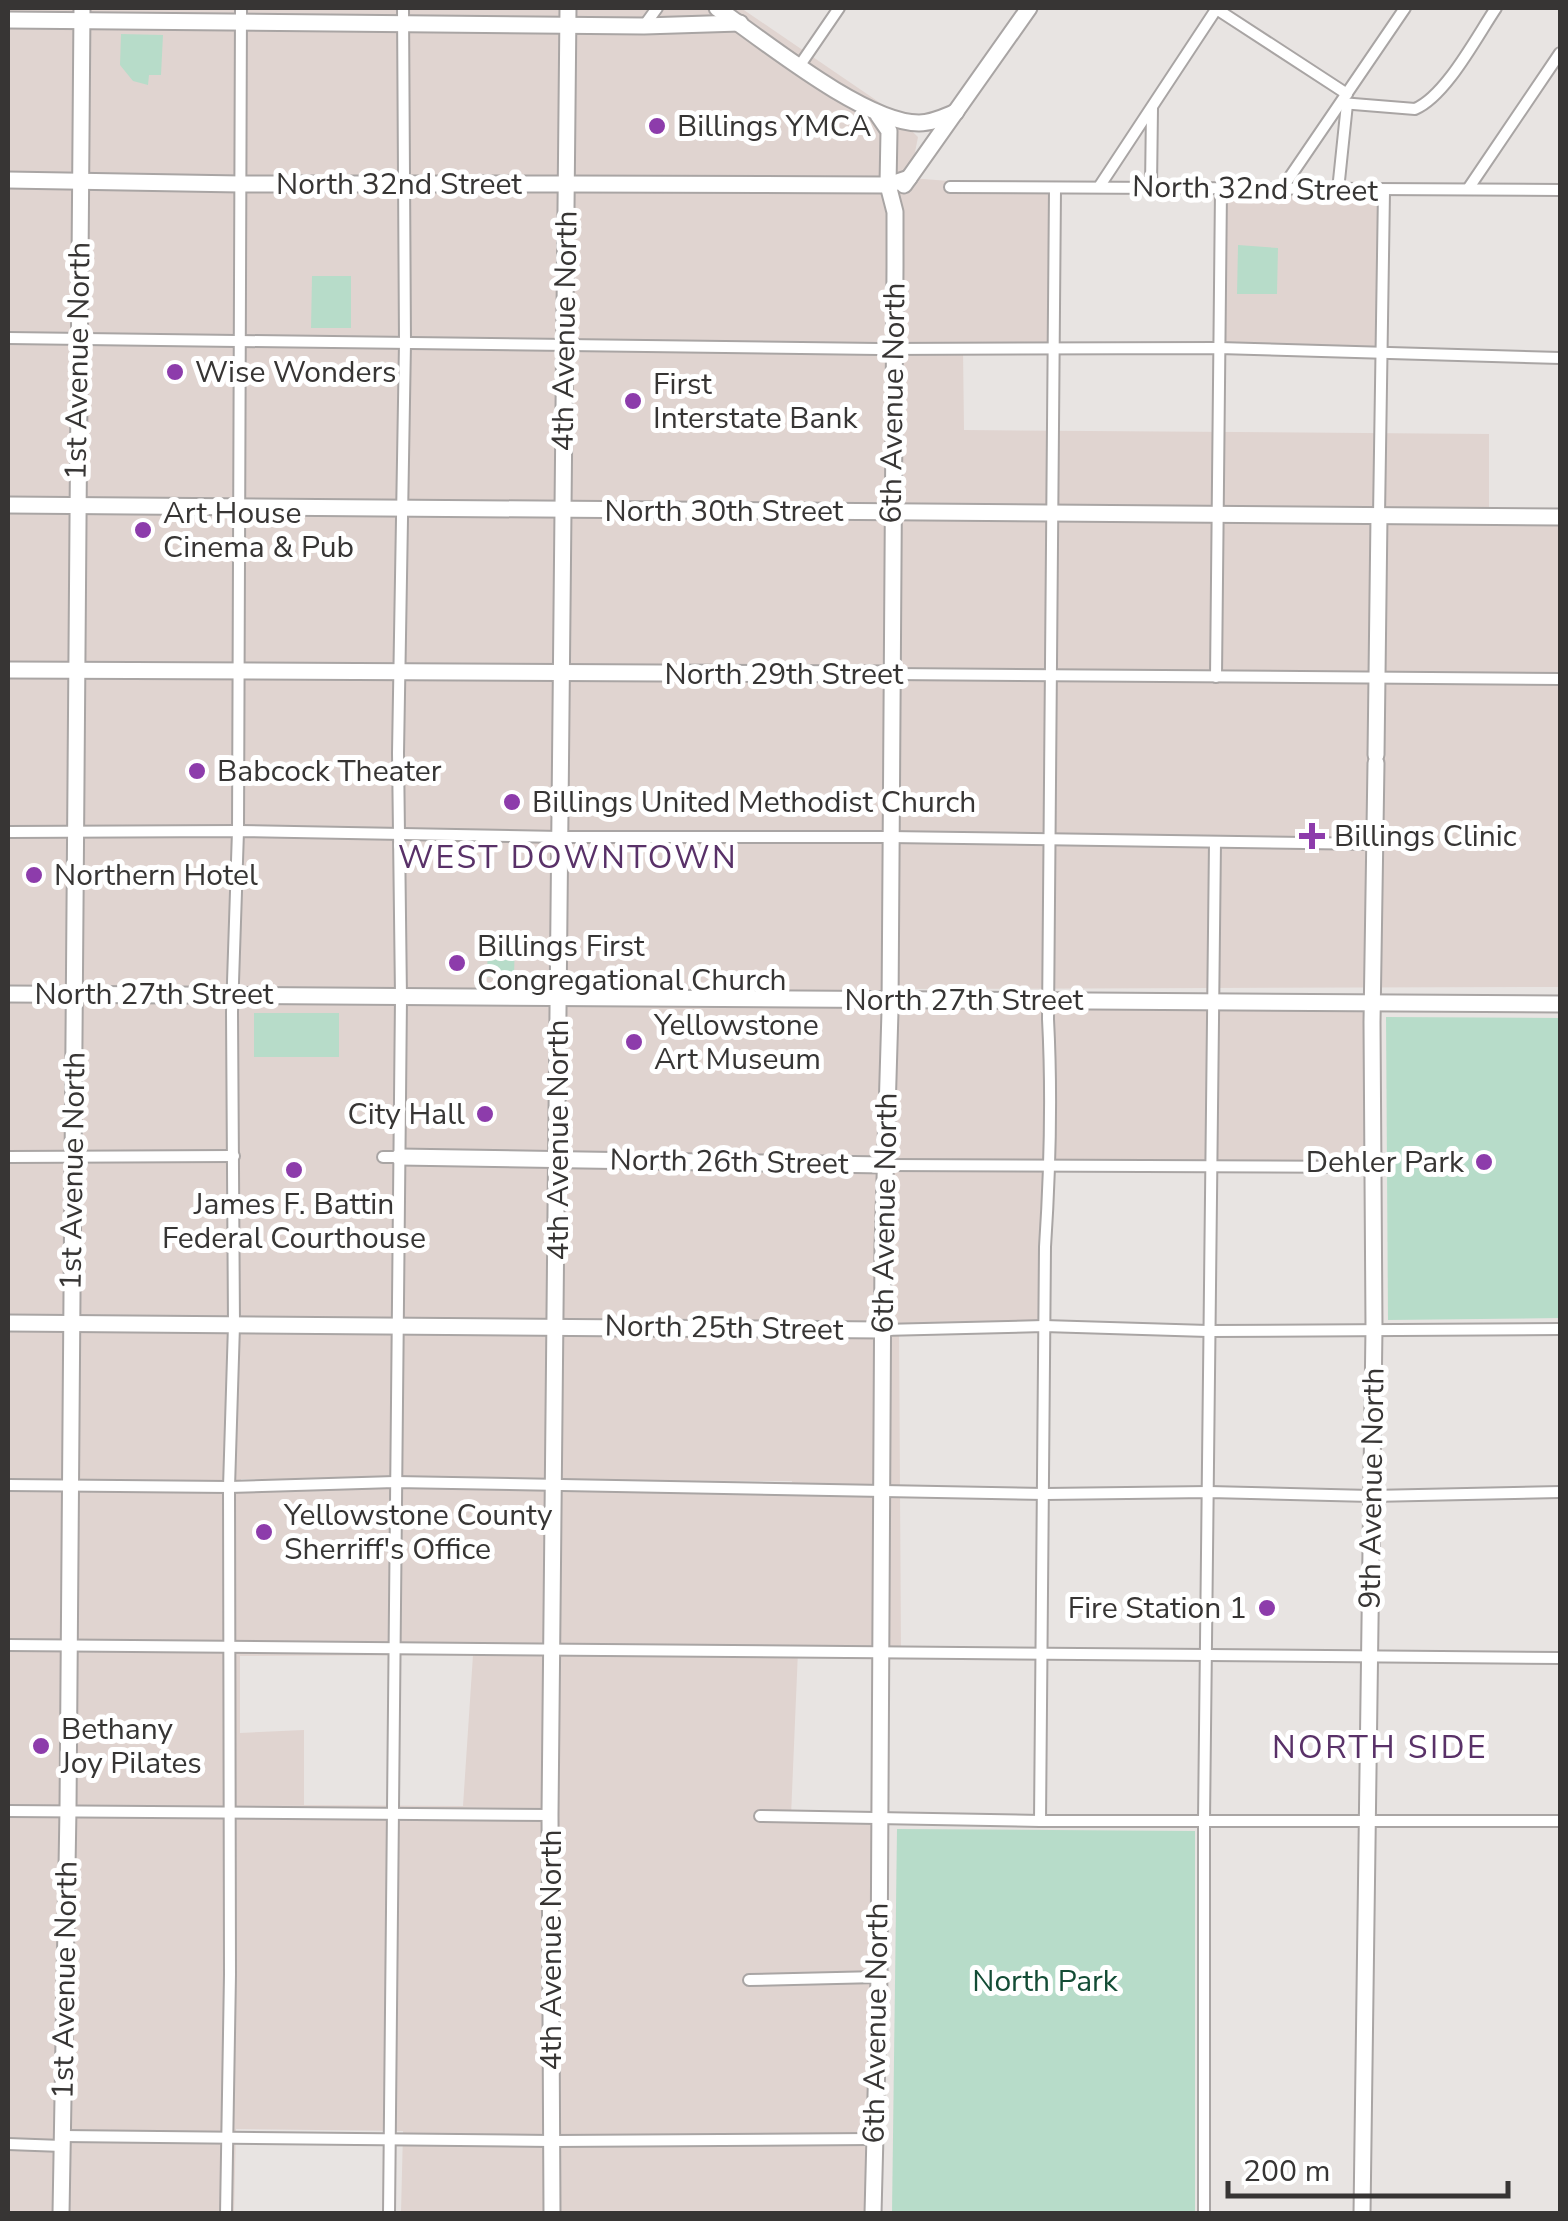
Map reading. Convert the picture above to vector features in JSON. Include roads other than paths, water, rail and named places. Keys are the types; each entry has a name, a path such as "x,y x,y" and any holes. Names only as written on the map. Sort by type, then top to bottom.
{"main road":[{"name":"4th Avenue North","path":"552,2214 550,1815 568,8"},
{"path":"717,8 878,115 915,123 931,122 956,112"},
{"name":"6th Avenue North","path":"895,212 909,178 1029,8"},
{"path":"8,20 82,14 241,14 404,15 568,26 740,23"},
{"name":"1st Avenue North","path":"62,2214 82,14"},
{"name":"6th Avenue North","path":"873,2214 879,1977 884,1165 890,1000 895,212 888,184 889,131 878,115"},
{"name":"North 32nd Street","path":"8,180 888,184 909,178"},
{"name":"North 30th Street","path":"8,504 1560,518"},
{"name":"9th Avenue North","path":"1362,2214 1374,1328 1373,1002 1379,516"},
{"name":"North 29th Street","path":"8,670 890,674"},
{"name":"North 27th Street","path":"8,994 1560,1004"},
{"name":"North 26th Street","path":"391,1157 884,1165"},
{"name":"North 25th Street","path":"8,1323 882,1330"}],"street":[{"path":"644,26 657,8"},
{"path":"800,65 839,8"},
{"path":"1099,187 1216,8 1345,101 1416,109 1424,106 1448,78 1496,8"},
{"path":"1281,190 1406,8"},
{"path":"226,2214 241,14"},
{"path":"389,2214 398,1272 391,1157 401,997 398,672 405,343 404,15"},
{"path":"1468,188 1560,53"},
{"path":"1338,190 1345,101"},
{"path":"1151,187 1152,107"},
{"name":"North 32nd Street","path":"950,187 1560,190"},
{"path":"1040,1822 1045,1246 1050,1166 1055,190"},
{"path":"1216,677 1220,190"},
{"name":"9th Avenue North","path":"1379,516 1384,191"},
{"path":"8,338 894,349 1219,348 1560,358"},
{"name":"North 29th Street","path":"890,674 1560,679"},
{"path":"8,832 889,836 1374,844"},
{"path":"1204,2214 1204,1820 1215,842"},
{"path":"8,1156 234,1156"},
{"name":"North 26th Street","path":"884,1165 1374,1167"},
{"name":"North 25th Street","path":"882,1330 1044,1326 1208,1331 1560,1329"},
{"path":"8,1485 230,1487 395,1482 1371,1496 1560,1492"},
{"path":"8,1645 1560,1658"},
{"path":"8,1811 550,1815"},
{"path":"760,1816 1040,1822 1560,1822"},
{"path":"750,1980 879,1977"},
{"path":"8,2144 226,2139 872,2139"}],"place":[{"name":"Billings YMCA","path":"657,126"},
{"name":"Wise Wonders","path":"175,372"},
{"name":"First Interstate Bank","path":"633,401"},
{"name":"Art House Cinema & Pub","path":"143,530"},
{"name":"Babcock Theater","path":"197,771"},
{"name":"Billings United Methodist Church","path":"512,802"},
{"name":"Billings Clinic","path":"1312,836"},
{"name":"Northern Hotel","path":"34,875"},
{"name":"Billings First Congregational Church","path":"457,963"},
{"name":"Yellowstone Art Museum","path":"634,1042"},
{"name":"City Hall","path":"485,1114"},
{"name":"Dehler Park","path":"1484,1162"},
{"name":"James F. Battin Federal Courthouse","path":"294,1170"},
{"name":"Yellowstone County Sherriff's Office","path":"264,1532"},
{"name":"Fire Station 1","path":"1267,1608"},
{"name":"Bethany Joy Pilates","path":"41,1746"}],"district":[{"name":"WEST DOWNTOWN","path":"568,857"},
{"name":"NORTH SIDE","path":"1380,1747"}],"park label":[{"name":"North Park","path":"1045,1981"}]}
